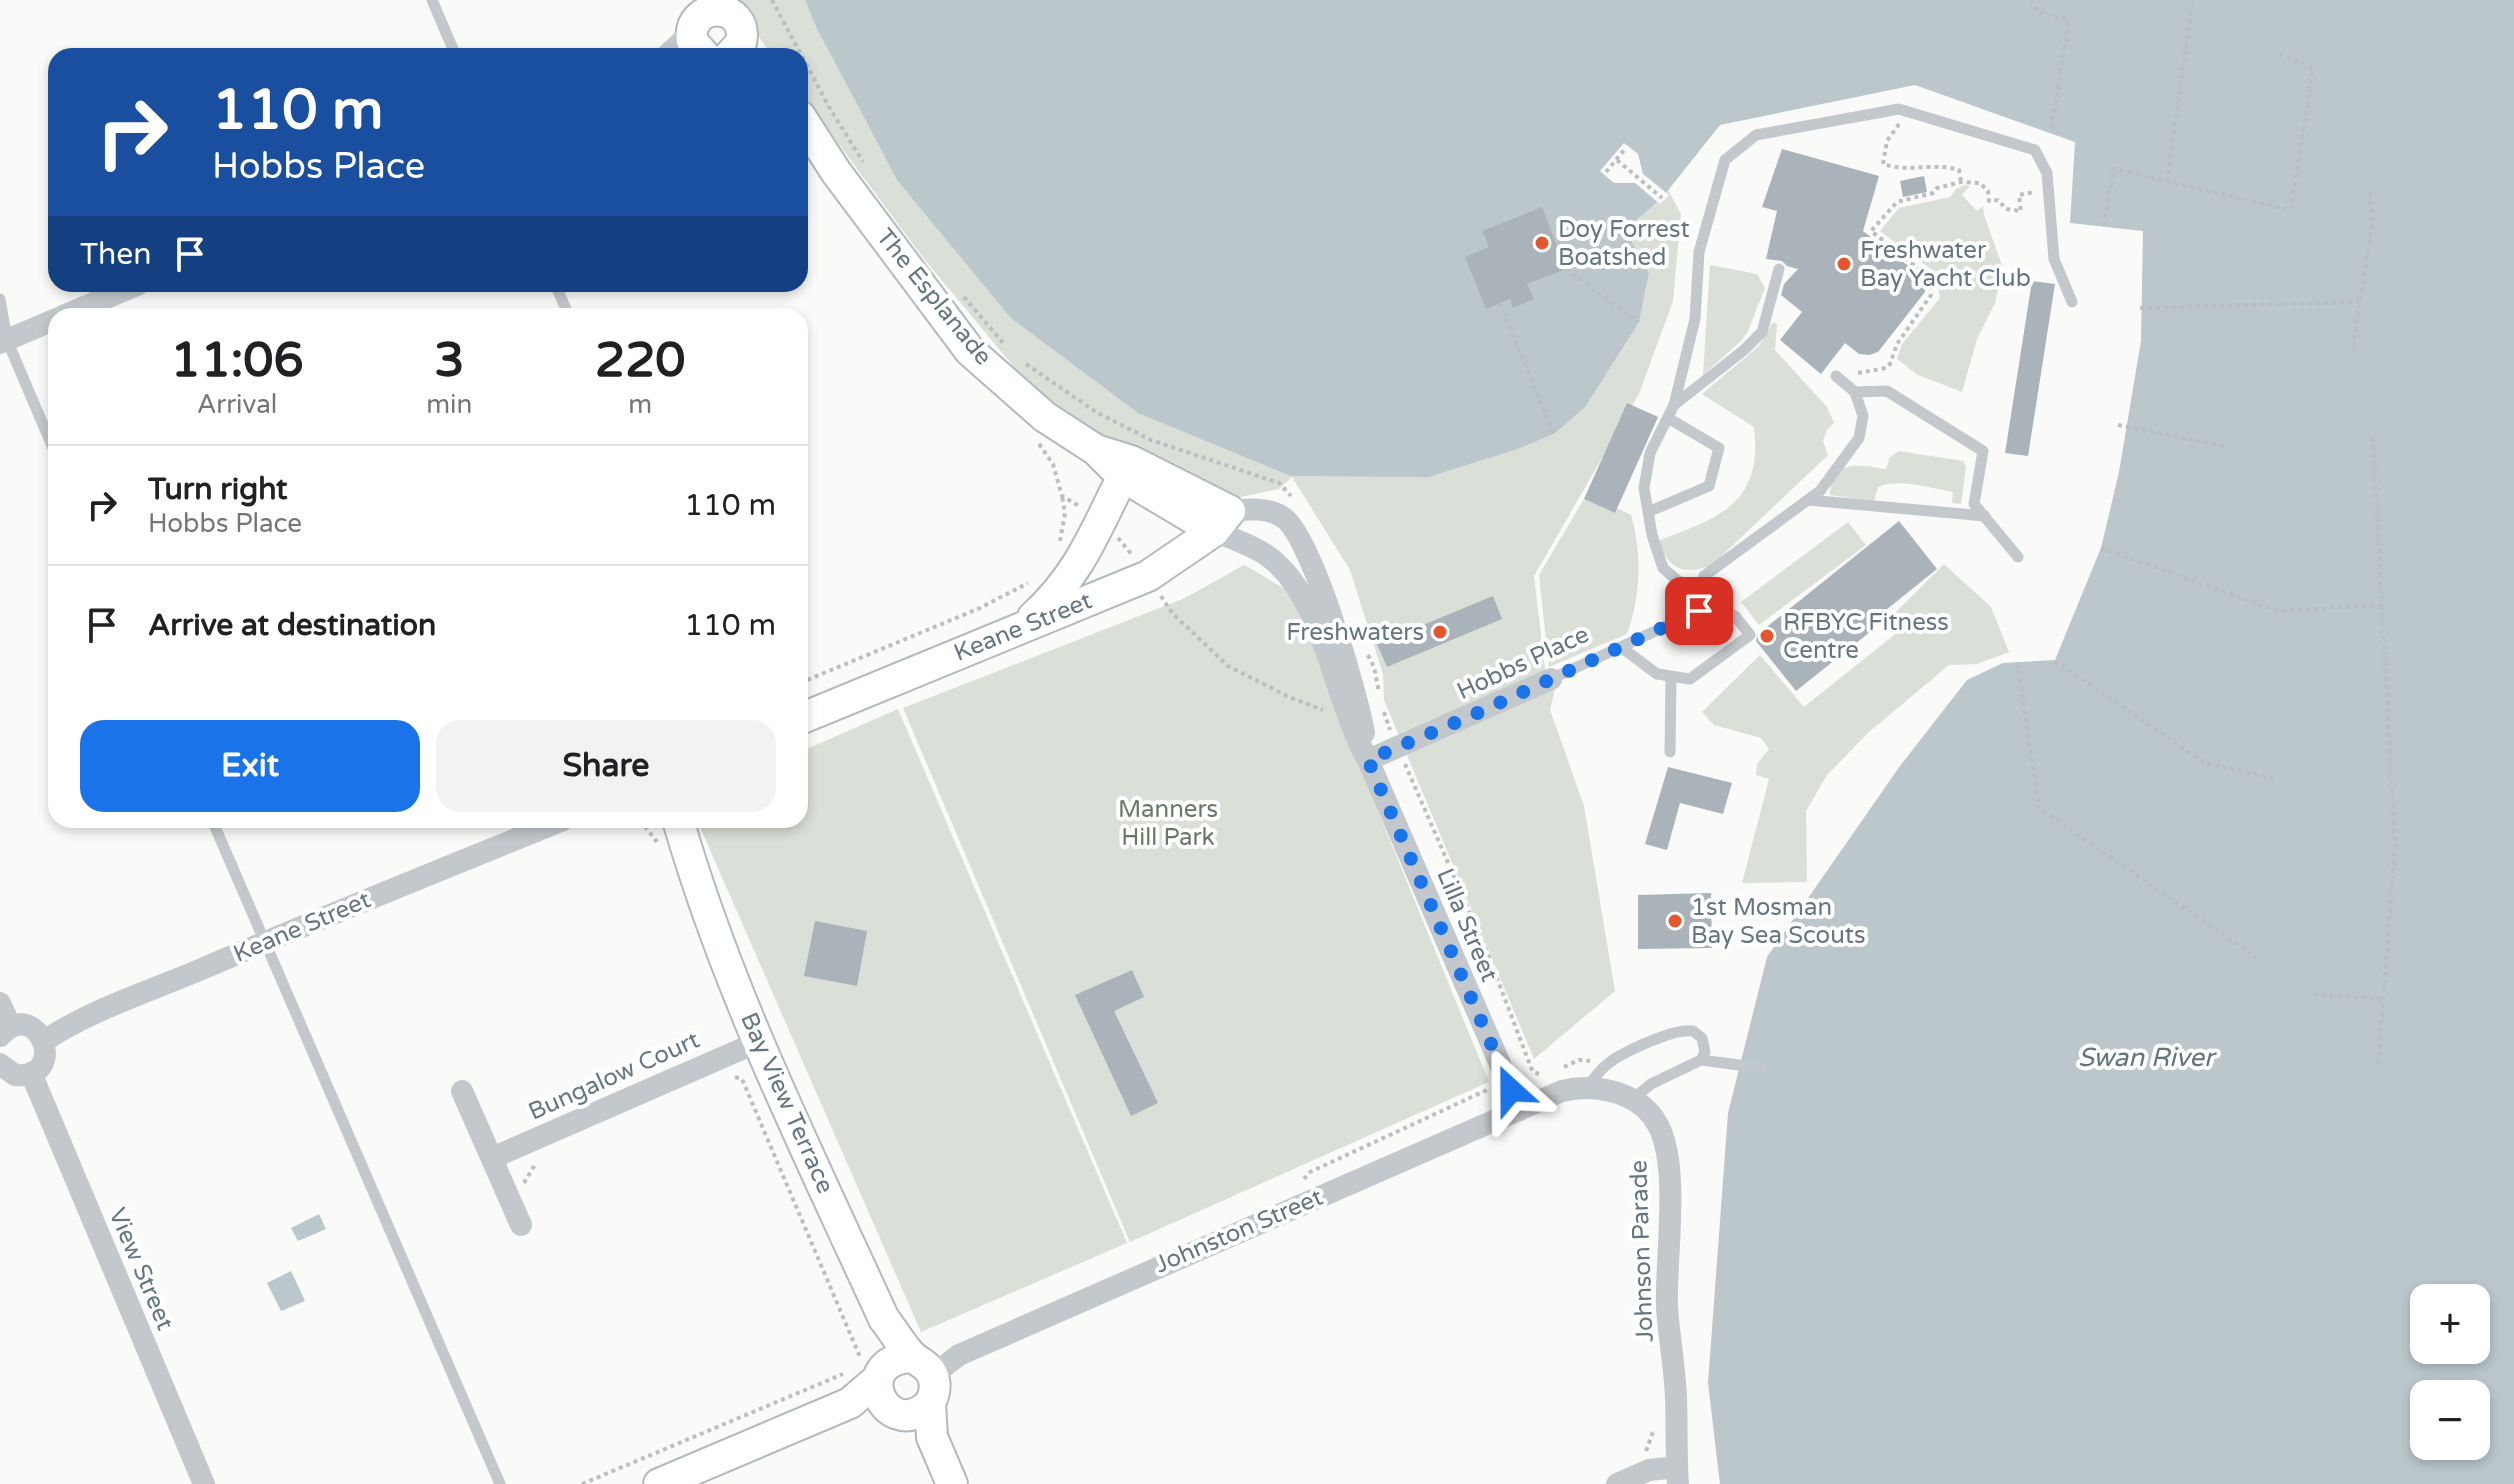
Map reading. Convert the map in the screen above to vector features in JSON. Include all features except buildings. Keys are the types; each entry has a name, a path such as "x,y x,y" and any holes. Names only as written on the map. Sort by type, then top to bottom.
{"street":[{"path":"718,48 696,18 715,4 738,19 722,48"},
{"name":"The Esplanade","path":"808,128 836,172 970,351 1045,417 1096,450 1222,521"},
{"path":"82,308 120,292"},
{"path":"3,342 48,322"},
{"path":"1020,629 1064,586 1085,554 1127,468"},
{"name":"Lilla Street","path":"1368,760 1359,702 1320,584 1297,534 1284,518 1271,512 1250,509 1222,521 1271,558 1303,595 1355,736 1520,1110"},
{"name":"Keane Street","path":"808,716 1148,576 1222,521"},
{"name":"Hobbs Place","path":"1368,760 1551,679"},
{"name":"Keane Street","path":"44,1041 105,1011 264,943 544,828"},
{"name":"Bay View Terrace","path":"663,828 696,884"},
{"name":"Bay View Terrace","path":"680,828 696,884 758,1042 884,1319 896,1378"},
{"path":"0,1003 6,1032 27,1026 40,1034 46,1049 42,1063 31,1073 15,1075 0,1064"},
{"name":"Bungalow Court","path":"492,1158 758,1042"},
{"name":"View Street","path":"31,1073 204,1484"},
{"path":"1520,1110 1557,1083 1607,1089 1633,1099"},
{"path":"462,1091 521,1225"},
{"name":"Johnson Parade","path":"1633,1099 1656,1120 1668,1157 1671,1195 1667,1306 1676,1396 1678,1476"},
{"name":"Johnston Street","path":"659,1484 850,1403 896,1378 959,1355 1520,1110"},
{"path":"896,1378 932,1437 952,1484"},
{"path":"1617,1484 1646,1471 1678,1476"}],"lane":[{"path":"432,0 453,48"},
{"path":"1703,588 1678,581 1663,568 1652,535 1644,488 1650,453 1674,405 1695,319 1699,252 1725,160 1756,135 1899,109 2035,150 2047,173 2054,259 2072,302"},
{"path":"1674,405 1762,332 1779,269"},
{"path":"0,299 3,342 48,438"},
{"path":"1621,647 1657,674 1690,679 1750,635 1735,616 1716,606 1699,611 1704,576 1820,491 1859,438 1863,416 1855,392 1836,376"},
{"path":"1855,392 1887,391 1983,451 1974,504 2018,557"},
{"path":"1648,512 1709,486 1719,448 1668,418"},
{"path":"1808,500 1985,516"},
{"name":"Hobbs Place","path":"1551,679 1699,611"},
{"path":"1670,752 1671,676"},
{"path":"215,828 500,1484"},
{"path":"1587,1087 1605,1066 1649,1043 1685,1030 1693,1031 1702,1038 1705,1052 1701,1060"},
{"path":"1633,1099 1651,1084 1701,1060 1762,1068"}],"path":[{"path":"772,0 798,48"},
{"path":"2031,0 2037,12 2069,20 2051,131"},
{"path":"2167,182 2193,0"},
{"path":"2103,226 2114,169 2291,210 2313,68 2277,53"},
{"path":"808,68 866,167"},
{"path":"1907,111 1887,141 1883,164 1901,170 1947,166 1959,170 1961,182"},
{"path":"1606,172 1625,149"},
{"path":"1617,160 1662,198"},
{"path":"1848,366 1858,374 1886,368 1897,344 1931,295 1929,277 1871,231 1897,202 1961,182 1980,183 1988,191 1989,201 1998,200 2006,209 2021,211 2019,195 2048,190"},
{"path":"2352,355 2372,224 2370,188"},
{"path":"1566,269 1639,322"},
{"path":"963,296 1014,356"},
{"path":"2140,308 2359,302"},
{"path":"1500,304 1554,434"},
{"path":"1026,364 1096,412 1151,440 1279,483 1298,503"},
{"path":"2118,425 2224,446"},
{"path":"2373,437 2395,845 2378,1067"},
{"path":"1037,441 1053,464 1065,513 1061,539 1053,552"},
{"path":"1062,496 1089,512 1115,535 1148,576 1172,613 1228,666 1321,711 1344,706"},
{"path":"2101,548 2278,611 2383,605"},
{"path":"808,680 980,608 1026,586 1036,575"},
{"path":"1365,649 1374,667 1379,701 1489,957 1533,1072 1557,1083 1579,1060 1595,1061 1605,1066"},
{"path":"2055,661 2205,763 2275,779"},
{"path":"2017,663 2039,808 2257,958"},
{"path":"2313,994 2384,999"},
{"path":"582,1484 896,1378 742,1079 730,1075"},
{"path":"521,1187 540,1156"},
{"path":"1646,1471 1645,1454 1658,1418"}],"green space":[{"path":"734,0 805,0 816,27 897,180 1429,477 1518,449 1554,434 1639,322 1649,273 1624,230 1668,190 1681,214 1673,301 1639,394 1534,576 1545,669 1555,689 1550,710 1584,806 1615,991 1534,1059 1384,700 1383,674 1350,570 1292,477 1279,489 1236,498 1198,490 1080,423 1048,398 1014,367 924,259 808,103 808,48 767,48"},
{"path":"1970,186 1962,195 1977,211 1983,206 2003,268 1995,303 1977,339 1962,392 1918,375 1897,359 1902,344 1940,298 1936,273 1880,231 1899,208 1950,197 1956,189"},
{"path":"1710,265 1757,274 1765,288 1741,341 1703,375"},
{"path":"1773,322 1777,324 1775,350 1827,407 1834,423 1823,441 1828,455 1712,565 1693,570 1678,568 1667,558 1658,541 1700,524 1733,504 1752,474 1755,453 1754,427 1702,394 1759,346"},
{"path":"1899,451 1963,461 1966,466 1961,504 1952,503 1953,492 1896,483 1878,487 1874,501 1830,495 1832,483 1841,469 1857,466 1886,469 1890,457"},
{"path":"1584,499 1615,513 1617,508 1631,515 1638,559 1632,620 1627,634 1549,667 1539,575"},
{"path":"1848,522 1866,545 1759,625 1741,602"},
{"path":"1944,564 1991,607 2009,652 1977,664 1949,665 1869,732 1827,775 1806,811 1807,882 1742,883 1769,779 1756,775 1757,764 1769,749 1761,738 1714,725 1702,712 1760,655 1804,707 1898,632 1888,620"},
{"name":"Manners Hill Park","path":"1244,565 1299,597 1355,755 1489,1082 1130,1242 903,708 1185,598"},
{"path":"898,709 1127,1243 921,1332 700,828 808,828 808,748"}],"water":[{"name":"Swan River","path":"805,0 2514,0 2514,1484 1720,1484 1708,1383 1728,1113 1767,957 1900,766 1967,680 2003,663 2055,660 2101,548 2119,472 2141,341 2143,231 2070,223 2075,142 1915,85 1720,125 1662,198 1625,230 1649,273 1639,322 1585,407 1554,434 1518,449 1429,477 1291,476 1138,413 1011,318 897,180 816,27"},
{"path":"319,1214 326,1229 298,1241 291,1228"},
{"path":"291,1271 305,1301 281,1311 267,1283"}],"pier":[{"path":"1624,143 1638,154 1643,174 1669,195 1660,204 1635,183 1614,183 1600,171"}],"place":[{"name":"Doy Forrest Boatshed","path":"1542,243"},
{"name":"Freshwater Bay Yacht Club","path":"1844,264"},
{"name":"Freshwaters","path":"1440,632"},
{"name":"RFBYC Fitness Centre","path":"1767,636"},
{"name":"1st Mosman Bay Sea Scouts","path":"1675,921"}],"route":[{"path":"1511,1090 1368,760 1699,611"}]}
